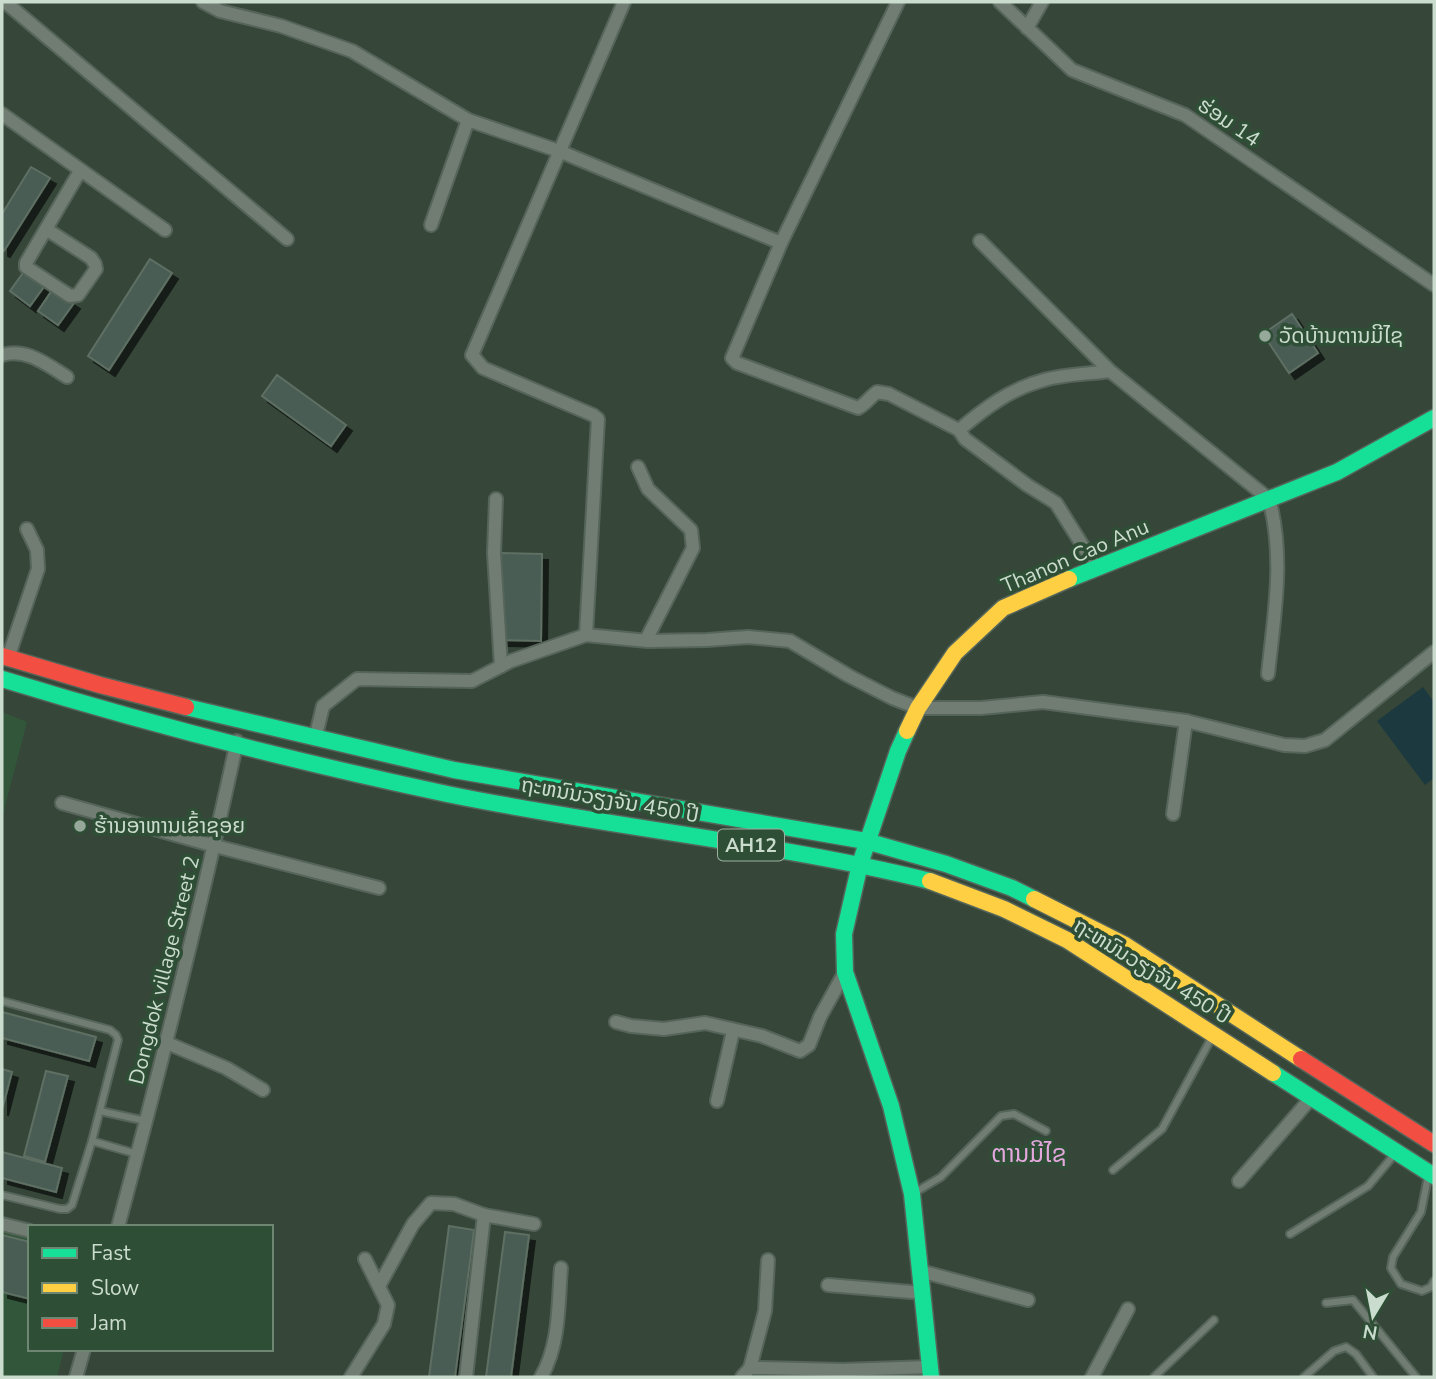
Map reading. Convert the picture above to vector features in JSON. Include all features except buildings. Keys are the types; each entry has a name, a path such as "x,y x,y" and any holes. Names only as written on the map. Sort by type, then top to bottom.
{"main road":[{"name":"Thanon Cao Anu","path":"931,1372 912,1194 891,1106 845,972 844,934 866,841 898,751 918,708 955,653 1003,608 1096,567 1337,472 1434,418"},
{"name":"ຖະຫນົນວຽງຈັນ 450 ປີ","path":"5,657 100,685 315,739 454,770 866,841 979,876 1012,888 1125,945 1434,1144"},
{"name":"ຖະຫນົນວຽງຈັນ 450 ປີ","path":"2,679 89,706 237,745 448,794 859,864 941,884 1004,909 1066,940 1431,1174"}],"street":[{"path":"5,2 287,239"},
{"path":"203,2 220,11 281,26 352,51 468,120 559,151 781,243"},
{"path":"586,635 598,419 483,368 472,355 624,2"},
{"path":"898,2 781,243 732,358 737,363 858,408 877,392 889,394 959,430 965,439 1056,503 1096,567"},
{"name":"ຮ່ອມ 14","path":"1000,2 1072,70 1185,115 1434,285"},
{"path":"1027,28 1042,2"},
{"path":"2,114 165,230"},
{"path":"431,225 468,120"},
{"path":"46,229 91,258 95,264 96,270 78,295 70,296 26,267 46,229 80,171"},
{"path":"980,241 1110,371 1269,499 1276,525 1279,558 1268,674"},
{"path":"2,355 29,354 67,377"},
{"path":"959,430 990,404 1015,390 1046,379 1110,371"},
{"path":"638,467 648,489 691,530 693,548 646,640"},
{"path":"496,499 494,553 501,666"},
{"path":"5,657 38,569 37,550 27,530"},
{"path":"315,739 323,706 356,679 472,681 501,666 586,635 646,640 748,637 790,641 849,676 918,708 981,708 1043,702 1186,721 1284,745 1305,746 1325,740 1434,652"},
{"name":"Dongdok village Street 2","path":"119,1225 167,1043 242,721"},
{"path":"1173,814 1186,721"},
{"path":"62,803 379,888"},
{"path":"616,1022 664,1029 705,1023 762,1037 800,1051 809,1045 820,1017 845,972"},
{"path":"717,1101 733,1031"},
{"path":"167,1043 226,1068 263,1090"},
{"path":"1239,1181 1312,1097"},
{"path":"379,1286 413,1224 431,1203 454,1204 484,1215 534,1224"},
{"path":"467,1377 484,1215"},
{"path":"2,1224 28,1230"},
{"path":"351,1377 384,1324 388,1306 365,1259"},
{"path":"768,1260 765,1311 746,1373 931,1372"},
{"path":"541,1377 547,1368 556,1337 561,1268"},
{"path":"920,1272 1028,1300"},
{"path":"828,1285 923,1293"},
{"path":"1092,1377 1128,1309"},
{"path":"76,1377 83,1351"}],"lane":[{"path":"2,1002 104,1028 116,1035 118,1040 75,1199 66,1209 2,1195"},
{"path":"1113,1170 1162,1129 1213,1035"},
{"path":"100,1111 146,1121"},
{"path":"912,1194 941,1177 1000,1116 1014,1114 1046,1131"},
{"path":"92,1141 137,1154"},
{"path":"1290,1234 1368,1186 1397,1152"},
{"path":"1431,1174 1421,1212 1393,1256 1391,1268 1401,1284 1422,1292 1434,1282"},
{"path":"1325,1303 1353,1300 1416,1377"},
{"path":"1154,1377 1214,1320"},
{"path":"1304,1377 1334,1350 1346,1346 1356,1354 1373,1377"}],"shaded area":[{"path":"2,712 27,722 2,818"},
{"path":"2,1219 28,1226 28,1351 64,1351 57,1377 2,1377"}],"water":[{"path":"1423,687 1434,702 1434,778 1425,785 1377,721"}],"traffic: fast":[{"path":"1069,579 1337,472 1434,418"},
{"path":"2,679 223,741 447,794 749,845 930,881"},
{"path":"186,707 454,770 866,841 946,864 1034,899"},
{"path":"907,731 860,864 844,934 845,972 891,1106 912,1194 931,1377"},
{"path":"1273,1073 1434,1176"}],"traffic: slow":[{"path":"907,731 918,708 955,653 1003,608 1069,579"},
{"path":"930,881 1004,909 1067,940 1273,1073"},
{"path":"1034,899 1125,945 1301,1059"}],"traffic: jam":[{"path":"2,656 186,707"},
{"path":"1301,1059 1434,1144"}],"place":[{"name":"ວັດບ້ານຕານມີໄຊ","path":"1265,336"},
{"name":"ຮ້ານອາຫານເຂົ້າຊອຍ","path":"80,826"}],"district":[{"name":"ຕານມີໄຊ","path":"1029,1154"}]}
